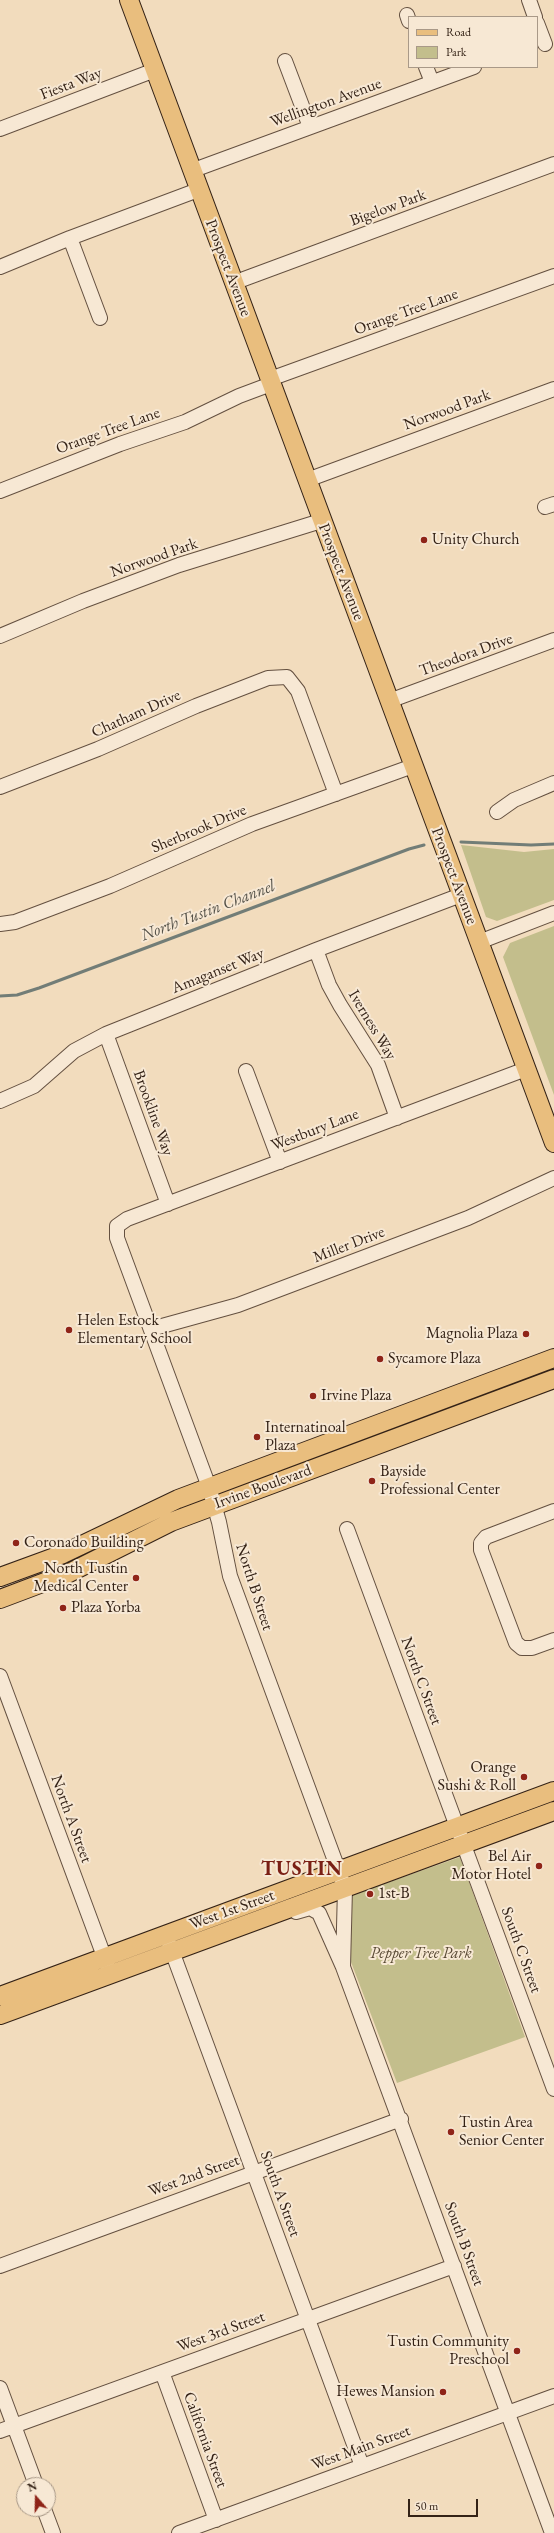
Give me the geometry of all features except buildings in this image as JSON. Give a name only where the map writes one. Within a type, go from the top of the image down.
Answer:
[{"type":"main road","name":"Prospect Avenue","points":[[129,0],[198,190],[554,1144]]},
{"type":"main road","name":"Irvine Boulevard","points":[[0,1577],[63,1554],[156,1508],[209,1487],[554,1358]]},
{"type":"main road","name":"Irvine Boulevard","points":[[0,1599],[69,1573],[149,1532],[215,1505],[554,1379]]},
{"type":"main road","points":[[369,1427],[376,1445]]},
{"type":"main road","name":"West 1st Street","points":[[0,1996],[554,1791]]},
{"type":"main road","name":"West 1st Street","points":[[0,2016],[554,1811]]},
{"type":"street","points":[[529,0],[535,16]]},
{"type":"street","points":[[538,26],[545,44]]},
{"type":"street","points":[[285,61],[310,127]]},
{"type":"street","points":[[426,68],[432,82]]},
{"type":"street","name":"Wellington Avenue","points":[[191,171],[471,68]]},
{"type":"street","name":"Fiesta Way","points":[[0,129],[154,70]]},
{"type":"street","name":"Bigelow Park","points":[[233,283],[554,164]]},
{"type":"street","points":[[0,267],[70,238],[198,190]]},
{"type":"street","points":[[70,238],[100,318]]},
{"type":"street","name":"Orange Tree Lane","points":[[0,491],[106,449],[185,422],[270,382],[554,276]]},
{"type":"street","name":"Norwood Park","points":[[307,480],[554,389]]},
{"type":"street","name":"Norwood Park","points":[[0,636],[83,600],[179,565],[322,521]]},
{"type":"street","name":"Theodora Drive","points":[[389,701],[554,640]]},
{"type":"street","name":"Chatham Drive","points":[[0,786],[98,749],[196,706],[268,678],[287,677],[298,691],[336,794]]},
{"type":"street","name":"Sherbrook Drive","points":[[0,924],[14,922],[110,886],[252,824],[413,766]]},
{"type":"street","points":[[497,812],[514,800],[554,783]]},
{"type":"street","name":"Amaganset Way","points":[[0,1101],[34,1086],[74,1051],[106,1034],[316,950],[461,895]]},
{"type":"street","points":[[479,942],[554,914]]},
{"type":"street","name":"Iverness Way","points":[[316,950],[329,985],[378,1065],[397,1118]]},
{"type":"street","name":"Brookline Way","points":[[106,1034],[168,1204]]},
{"type":"street","name":"Westbury Lane","points":[[117,1226],[127,1219],[526,1069]]},
{"type":"street","points":[[246,1071],[280,1162]]},
{"type":"street","name":"Miller Drive","points":[[151,1329],[238,1305],[468,1218],[554,1178]]},
{"type":"street","name":"North B Street","points":[[117,1226],[117,1238],[215,1505],[230,1576],[345,1888]]},
{"type":"street","points":[[554,1511],[486,1537],[481,1543],[498,1596],[516,1643],[522,1648],[532,1648],[554,1640]]},
{"type":"street","name":"North C Street","points":[[347,1529],[464,1844]]},
{"type":"street","name":"North A Street","points":[[0,1676],[111,1975]]},
{"type":"street","name":"South C Street","points":[[464,1844],[549,2062],[554,2090]]},
{"type":"street","name":"South B Street","points":[[343,1967],[345,1888]]},
{"type":"street","name":"South B Street","points":[[262,1919],[273,1920],[310,1908],[319,1913],[343,1967],[401,2119],[552,2533]]},
{"type":"street","name":"South A Street","points":[[166,1935],[362,2466]]},
{"type":"street","name":"West 2nd Street","points":[[0,2266],[401,2119]]},
{"type":"street","name":"West 3rd Street","points":[[0,2431],[454,2266]]},
{"type":"street","name":"California Street","points":[[162,2372],[216,2520]]},
{"type":"street","points":[[0,2388],[33,2477]]},
{"type":"street","name":"West Main Street","points":[[179,2533],[554,2396]]},
{"type":"street","points":[[47,2517],[53,2533]]},
{"type":"green space","points":[[461,845],[524,852],[554,849],[554,900],[497,921],[486,917]]},
{"type":"green space","points":[[554,926],[554,1095],[503,957],[510,943]]},
{"type":"green space","name":"Pepper Tree Park","points":[[460,1857],[525,2037],[397,2083],[351,1962],[350,1896]]},
{"type":"waterway","name":"North Tustin Channel","points":[[461,842],[531,845],[554,844]]},
{"type":"waterway","name":"North Tustin Channel","points":[[0,996],[17,995],[39,988],[409,849],[424,845]]},
{"type":"place","name":"Unity Church","points":[[424,540]]},
{"type":"place","name":"Helen Estock Elementary School","points":[[69,1330]]},
{"type":"place","name":"Magnolia Plaza","points":[[526,1334]]},
{"type":"place","name":"Sycamore Plaza","points":[[380,1359]]},
{"type":"place","name":"Irvine Plaza","points":[[313,1396]]},
{"type":"place","name":"Internatinoal Plaza","points":[[257,1437]]},
{"type":"place","name":"Bayside Professional Center","points":[[372,1481]]},
{"type":"place","name":"Coronado Building","points":[[16,1543]]},
{"type":"place","name":"North Tustin Medical Center","points":[[136,1578]]},
{"type":"place","name":"Plaza Yorba","points":[[63,1608]]},
{"type":"place","name":"Orange Sushi & Roll","points":[[524,1777]]},
{"type":"place","name":"Bel Air Motor Hotel","points":[[539,1866]]},
{"type":"place","name":"1st-B","points":[[370,1894]]},
{"type":"place","name":"Tustin Area Senior Center","points":[[451,2132]]},
{"type":"place","name":"Tustin Community Preschool","points":[[517,2351]]},
{"type":"place","name":"Hewes Mansion","points":[[443,2392]]},
{"type":"district","name":"TUSTIN","points":[[302,1870]]}]
